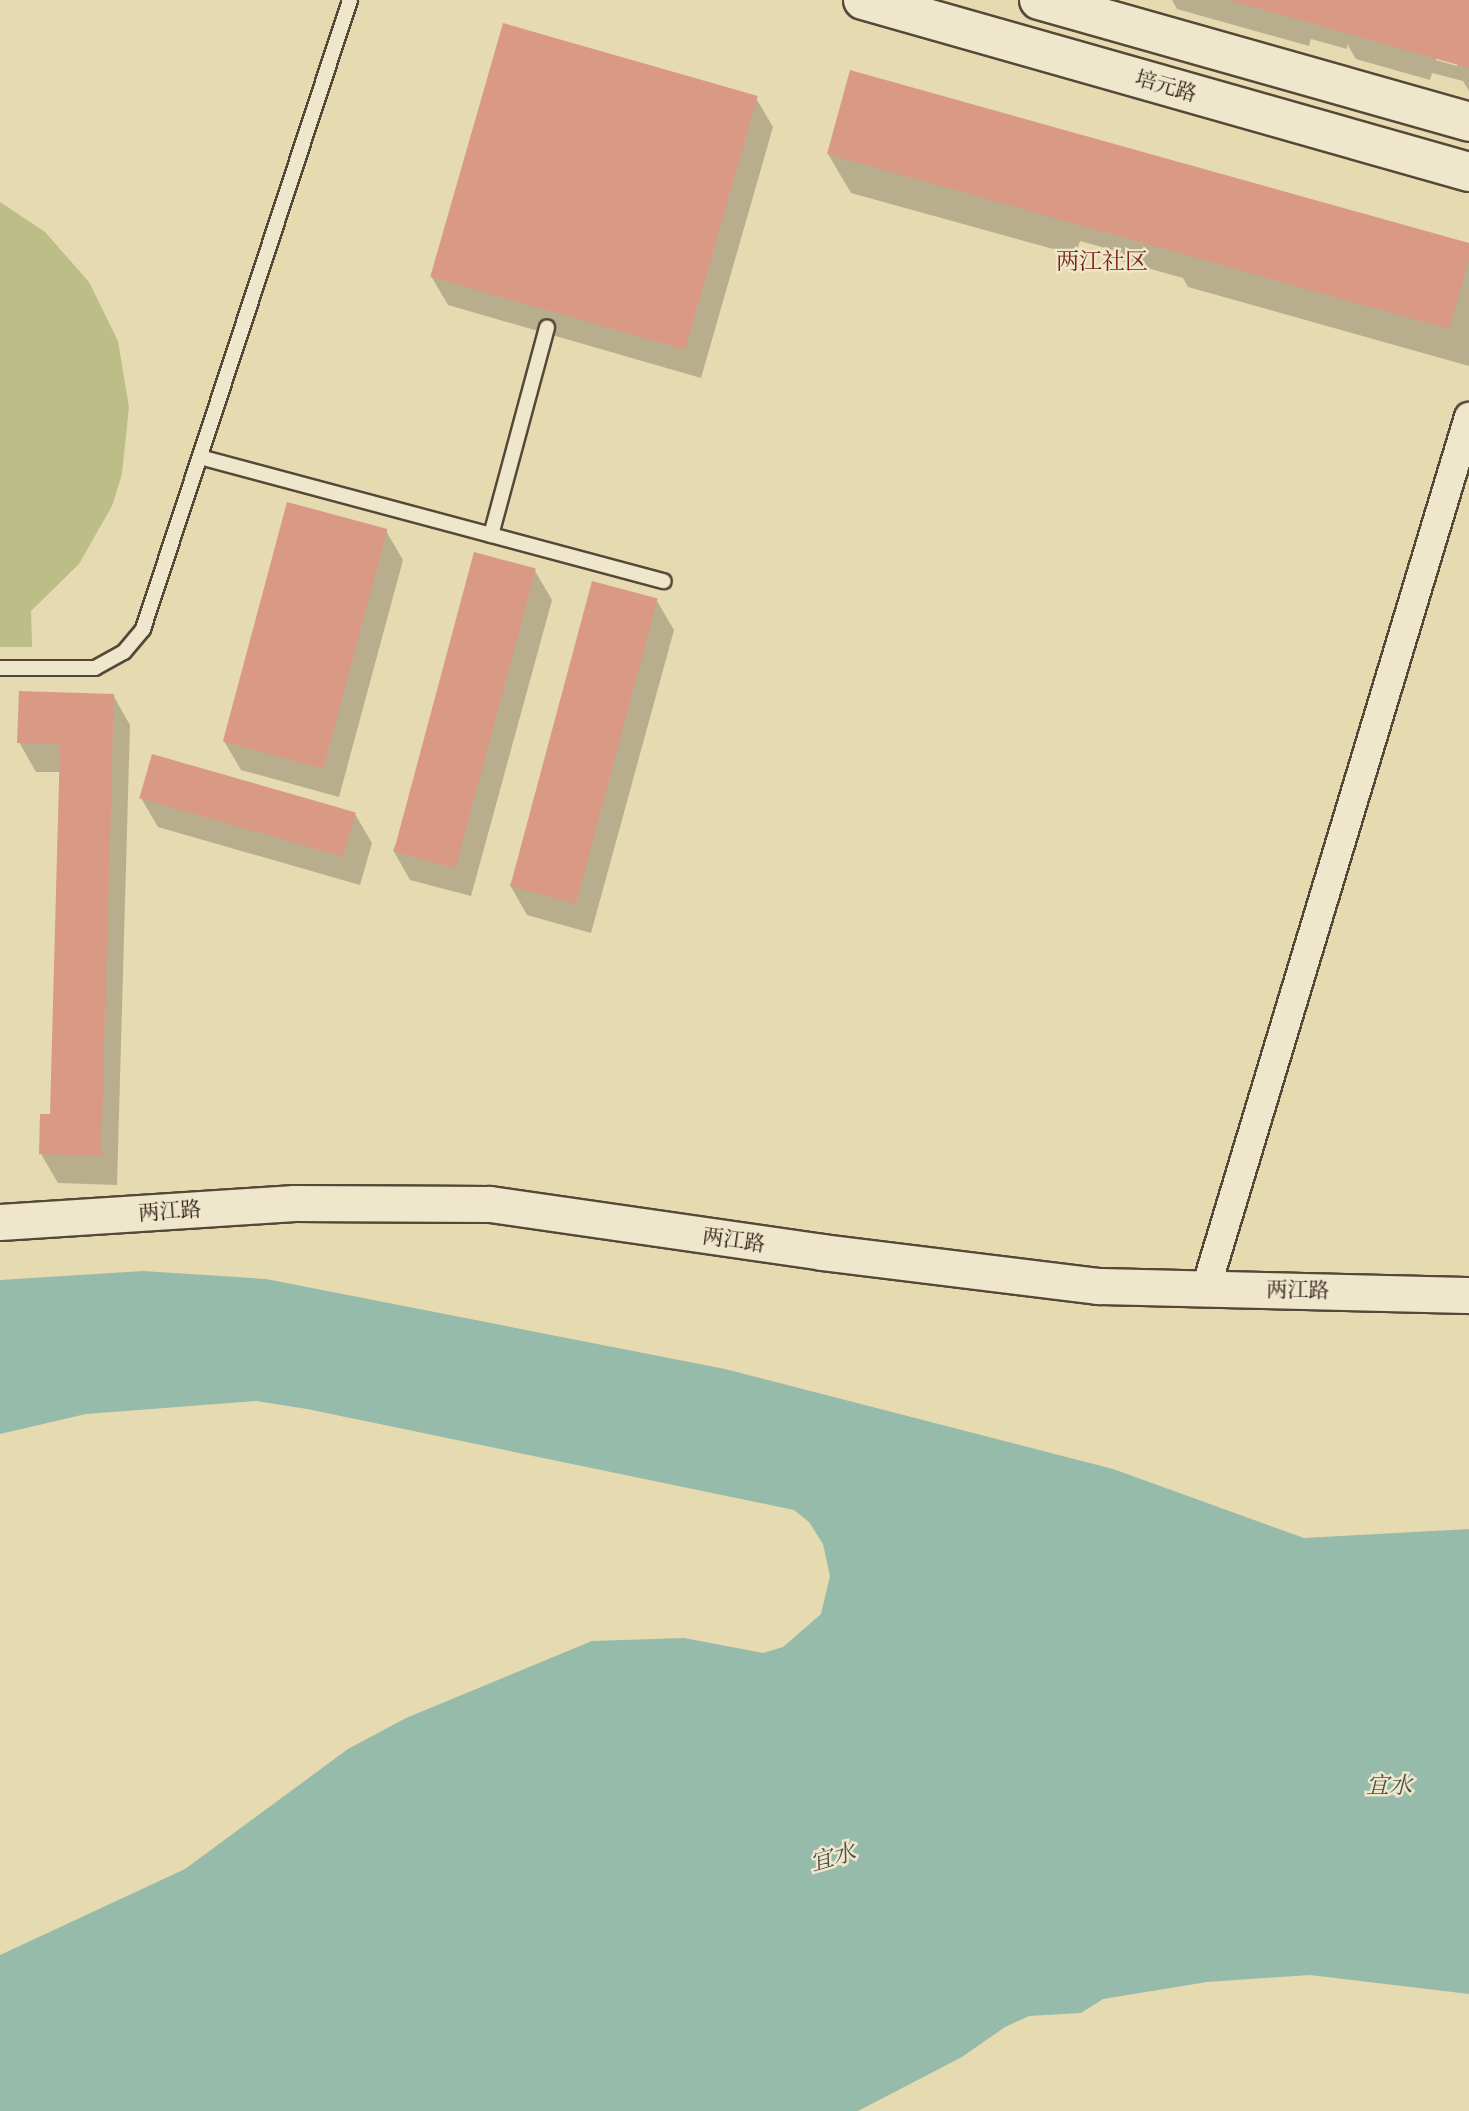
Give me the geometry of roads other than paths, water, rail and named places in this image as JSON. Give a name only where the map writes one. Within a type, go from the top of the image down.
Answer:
[{"type":"main road","name":"培元路","points":[[863,0],[1469,172]]},
{"type":"main road","points":[[1040,0],[1469,122]]},
{"type":"street","points":[[1206,1288],[1469,417]]},
{"type":"street","name":"两江路","points":[[0,1222],[294,1203],[490,1204],[1085,1284],[1469,1295]]},
{"type":"lane","points":[[0,668],[95,668],[124,652],[144,629],[350,0]]},
{"type":"lane","points":[[491,535],[547,327]]},
{"type":"lane","points":[[200,457],[664,581]]},
{"type":"water","name":"宜水","points":[[143,1271],[266,1279],[725,1369],[1113,1469],[1304,1538],[1469,1529],[1469,1994],[1310,1975],[1207,1982],[1103,1999],[1081,2013],[1029,2016],[1005,2027],[962,2057],[858,2111],[0,2111],[0,1955],[185,1869],[348,1749],[406,1718],[592,1641],[684,1638],[763,1653],[783,1647],[821,1614],[830,1576],[823,1544],[809,1522],[794,1510],[307,1409],[256,1401],[86,1414],[0,1434],[0,1280]]},
{"type":"district","name":"两江社区","points":[[1102,262]]}]
